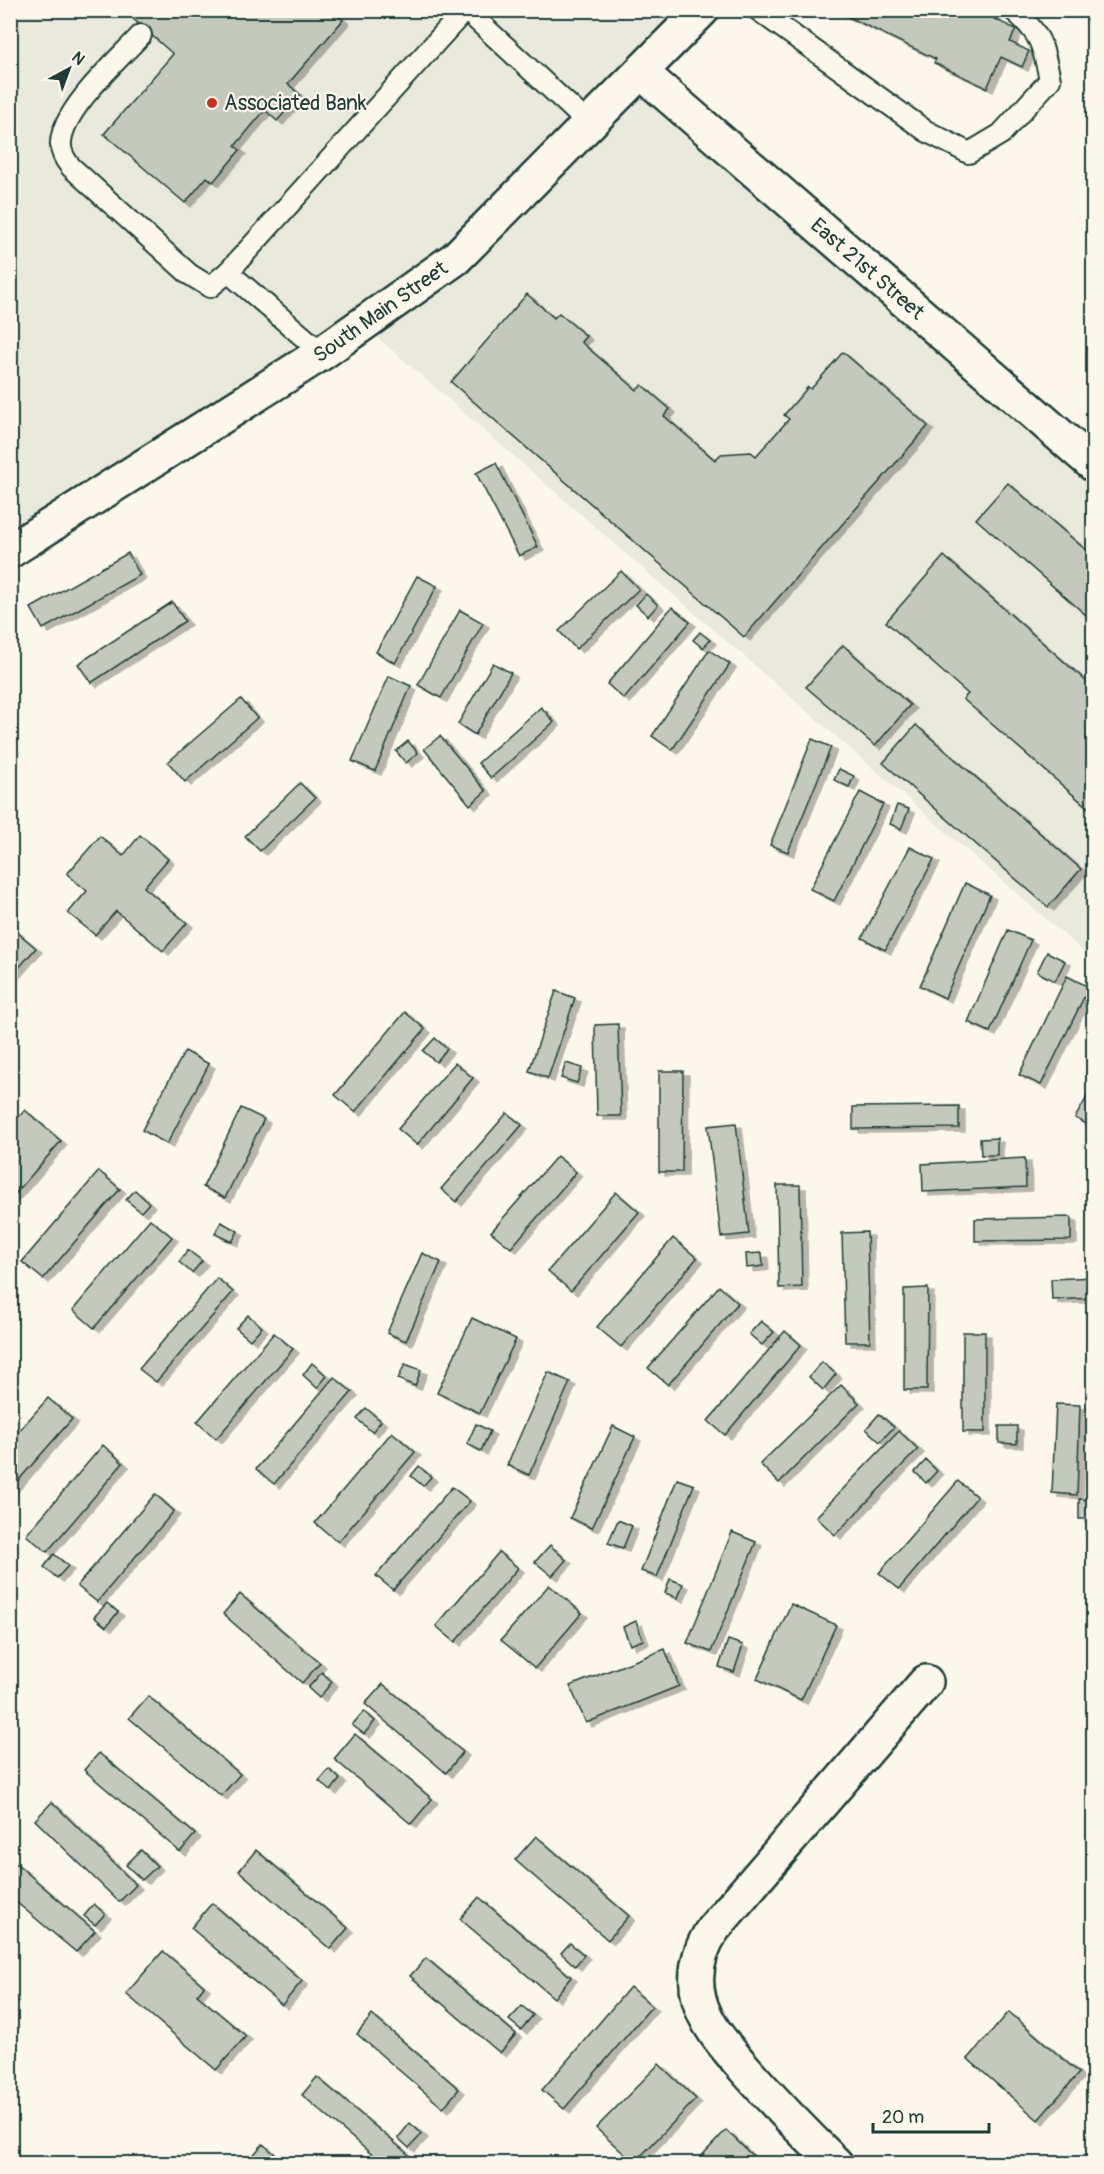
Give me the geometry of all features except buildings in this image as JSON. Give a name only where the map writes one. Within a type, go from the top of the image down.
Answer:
[{"type":"street","name":"South Main Street","points":[[10,551],[322,353],[456,258],[702,10]]},
{"type":"street","name":"East 21st Street","points":[[641,72],[1094,465]]},
{"type":"street","points":[[836,2163],[759,2086],[713,2030],[699,1998],[696,1974],[698,1962],[712,1929],[926,1682]]},
{"type":"lane","points":[[141,35],[68,119],[60,145],[70,167],[189,274],[210,287],[228,272],[465,10],[589,124]]},
{"type":"lane","points":[[758,10],[926,131],[969,153],[1001,134],[1050,80],[1043,46],[1029,23],[1013,10]]},
{"type":"lane","points":[[228,272],[322,353]]},
{"type":"shaded area","points":[[11,11],[702,11],[641,71],[1093,465],[1093,960],[362,324],[11,551]]},
{"type":"place","name":"Associated Bank","points":[[212,103]]}]
